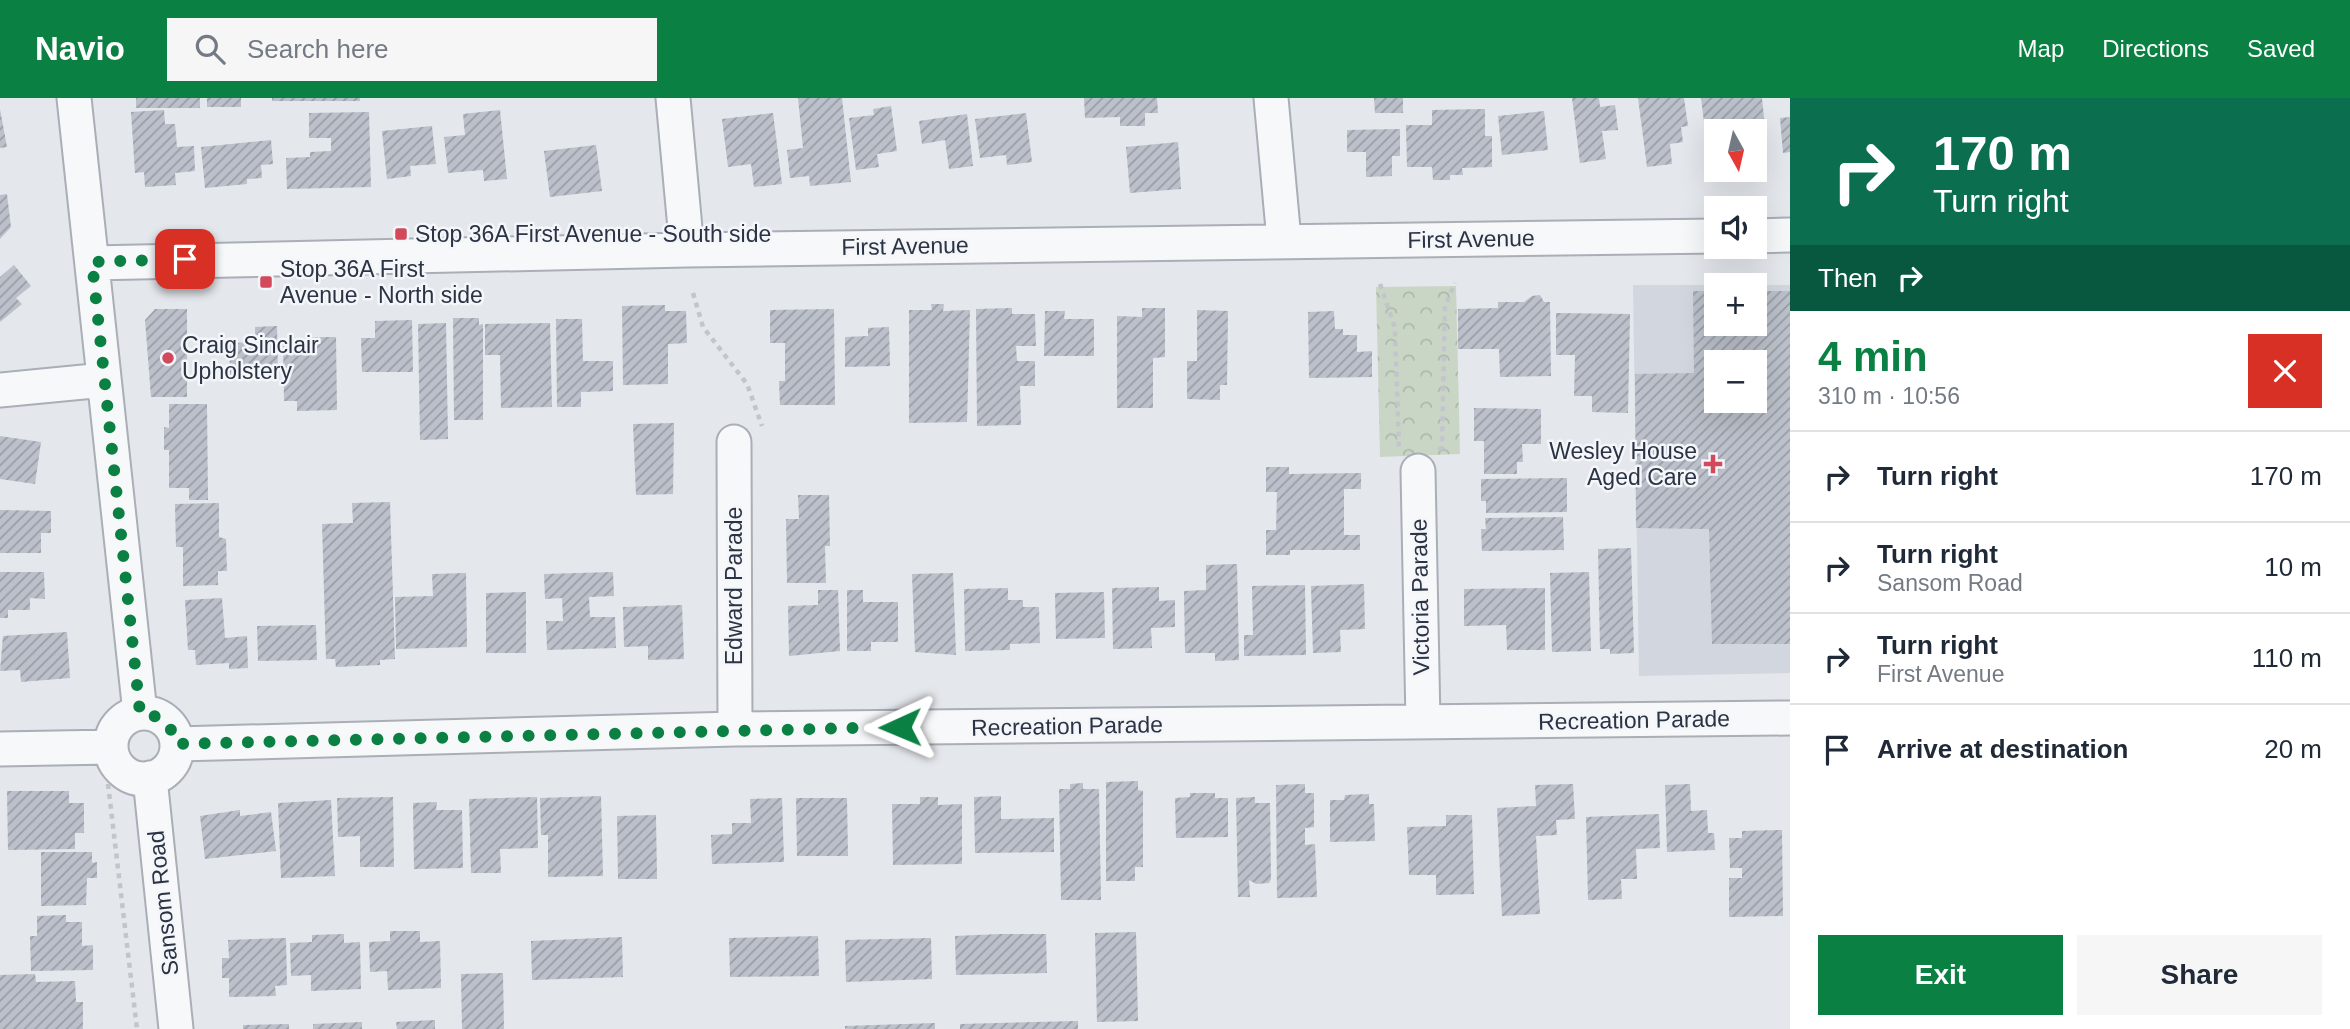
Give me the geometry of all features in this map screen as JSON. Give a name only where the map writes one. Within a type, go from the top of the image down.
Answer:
[{"type":"street","points":[[74,98],[140,713]]},
{"type":"street","points":[[673,98],[687,250]]},
{"type":"street","points":[[1271,98],[1284,240]]},
{"type":"street","name":"First Avenue","points":[[92,262],[1284,240],[1704,236]]},
{"type":"street","points":[[1767,236],[1790,236]]},
{"type":"street","points":[[0,390],[104,380]]},
{"type":"street","name":"Edward Parade","points":[[734,442],[735,729]]},
{"type":"street","name":"Victoria Parade","points":[[1418,471],[1423,722]]},
{"type":"street","points":[[140,713],[153,714],[165,721],[173,731],[177,744],[170,766],[150,778],[128,775],[113,758],[111,747],[112,737],[122,721],[140,713]]},
{"type":"street","name":"Recreation Parade","points":[[177,744],[735,729],[1790,718]]},
{"type":"street","points":[[0,749],[111,747]]},
{"type":"street","name":"Sansom Road","points":[[150,778],[176,1029]]},
{"type":"path","points":[[1380,284],[1395,328],[1398,448],[1418,471],[1442,447],[1445,306],[1455,283]]},
{"type":"path","points":[[693,293],[703,327],[747,384],[762,427],[734,442]]},
{"type":"path","points":[[108,784],[137,1029]]},
{"type":"shaded area","name":"Wesley House Aged Care","points":[[1633,285],[1704,285],[1704,336],[1767,336],[1767,285],[1790,285],[1790,673],[1639,676]]},
{"type":"green space","points":[[1456,286],[1460,454],[1380,457],[1376,287]]},
{"type":"building","points":[[136,98],[200,98],[200,108],[136,108]]},
{"type":"building","points":[[207,98],[241,98],[241,107],[207,107]]},
{"type":"building","points":[[272,98],[360,98],[360,101],[272,101]]},
{"type":"building","points":[[798,98],[842,98],[851,182],[810,186],[809,176],[790,178],[787,150],[803,148]]},
{"type":"building","points":[[1084,98],[1157,98],[1158,113],[1145,113],[1145,126],[1120,126],[1120,117],[1085,118]]},
{"type":"building","points":[[1374,98],[1403,98],[1403,113],[1375,113]]},
{"type":"building","points":[[1572,98],[1599,98],[1600,107],[1615,105],[1618,130],[1602,131],[1606,159],[1580,163]]},
{"type":"building","points":[[1638,98],[1684,98],[1688,126],[1681,127],[1683,142],[1670,144],[1672,164],[1647,167]]},
{"type":"building","points":[[1701,98],[1762,98],[1764,119],[1704,119],[1704,122]]},
{"type":"building","points":[[891,106],[897,151],[877,154],[879,167],[856,170],[849,118],[874,115],[873,109]]},
{"type":"building","points":[[0,109],[7,147],[0,148]]},
{"type":"building","points":[[1485,109],[1485,136],[1492,136],[1492,167],[1462,168],[1463,175],[1450,175],[1450,180],[1433,180],[1432,167],[1407,167],[1406,125],[1432,125],[1432,110]]},
{"type":"building","points":[[164,110],[165,124],[175,124],[177,147],[194,146],[195,171],[175,173],[176,185],[145,187],[144,172],[135,173],[131,112]]},
{"type":"building","points":[[500,110],[507,179],[484,181],[483,170],[448,173],[444,137],[465,135],[463,114]]},
{"type":"building","points":[[1544,111],[1548,150],[1502,155],[1498,116]]},
{"type":"building","points":[[369,112],[371,187],[287,189],[286,158],[310,157],[310,152],[331,151],[331,138],[309,138],[309,113]]},
{"type":"building","points":[[773,113],[782,184],[754,187],[751,164],[728,167],[722,119]]},
{"type":"building","points":[[1026,113],[1032,162],[1007,165],[1006,155],[980,158],[975,119]]},
{"type":"building","points":[[967,114],[973,166],[949,169],[945,140],[922,144],[919,121]]},
{"type":"building","points":[[1790,117],[1790,152],[1783,153],[1780,118]]},
{"type":"building","points":[[432,126],[436,164],[410,166],[411,176],[387,179],[382,131]]},
{"type":"building","points":[[1400,129],[1400,156],[1392,156],[1392,176],[1366,177],[1366,152],[1347,152],[1347,130]]},
{"type":"building","points":[[271,140],[273,164],[261,165],[262,178],[247,179],[247,184],[205,188],[201,147]]},
{"type":"building","points":[[1178,142],[1181,189],[1130,193],[1126,147]]},
{"type":"building","points":[[596,145],[602,191],[550,197],[544,151]]},
{"type":"building","points":[[7,194],[11,227],[0,239],[0,195]]},
{"type":"building","points":[[14,265],[31,286],[16,298],[22,304],[0,322],[0,277]]},
{"type":"building","points":[[1693,291],[1704,291],[1704,336],[1767,336],[1767,291],[1790,291],[1790,644],[1712,644],[1709,529],[1636,528],[1635,374],[1694,373]]},
{"type":"building","points":[[1540,295],[1544,302],[1550,302],[1551,376],[1500,377],[1499,349],[1458,349],[1458,309],[1498,308],[1498,302],[1524,302],[1532,296]]},
{"type":"building","points":[[931,304],[944,304],[943,311],[970,310],[967,422],[909,423],[909,310],[932,310]]},
{"type":"building","points":[[665,305],[665,311],[686,311],[687,343],[668,344],[668,384],[623,385],[622,306]]},
{"type":"building","points":[[1012,308],[1012,314],[1035,314],[1036,346],[1016,346],[1017,361],[1035,361],[1035,386],[1020,386],[1021,425],[977,426],[976,309]]},
{"type":"building","points":[[1142,308],[1165,308],[1165,357],[1153,358],[1153,408],[1117,408],[1117,316],[1142,317]]},
{"type":"building","name":"Craig Sinclair Upholstery","points":[[155,309],[187,309],[187,397],[151,397],[145,320]]},
{"type":"building","points":[[834,309],[835,405],[780,405],[779,381],[785,381],[785,343],[770,343],[770,310]]},
{"type":"building","points":[[1197,310],[1228,311],[1227,385],[1220,385],[1220,400],[1187,399],[1187,361],[1197,361]]},
{"type":"building","points":[[1045,311],[1065,311],[1064,319],[1094,319],[1094,356],[1044,356]]},
{"type":"building","points":[[1334,311],[1335,329],[1343,329],[1343,335],[1357,335],[1357,352],[1372,351],[1372,377],[1309,378],[1308,312]]},
{"type":"building","points":[[1556,313],[1630,314],[1628,413],[1592,412],[1592,396],[1574,396],[1575,355],[1556,355]]},
{"type":"building","points":[[453,318],[479,318],[479,325],[483,324],[483,420],[454,420]]},
{"type":"building","points":[[556,319],[582,319],[583,361],[613,361],[613,391],[581,392],[581,407],[557,407]]},
{"type":"building","points":[[412,320],[413,372],[362,372],[361,338],[375,338],[375,321]]},
{"type":"building","points":[[446,323],[448,439],[420,440],[418,324]]},
{"type":"building","points":[[550,323],[552,407],[501,408],[500,355],[485,355],[485,324]]},
{"type":"building","points":[[277,326],[278,375],[230,376],[229,343],[255,342],[255,327]]},
{"type":"building","points":[[889,327],[890,366],[845,367],[845,337],[868,336],[868,328]]},
{"type":"building","points":[[307,337],[336,337],[337,410],[297,411],[297,401],[284,401],[283,343],[307,343]]},
{"type":"building","points":[[169,404],[207,404],[208,500],[189,500],[189,488],[169,488],[169,450],[164,450],[164,427],[169,428]]},
{"type":"building","points":[[1474,408],[1541,409],[1541,444],[1522,444],[1523,462],[1517,462],[1517,474],[1484,474],[1484,441],[1474,441]]},
{"type":"building","points":[[674,423],[673,494],[636,495],[633,424]]},
{"type":"building","points":[[0,436],[41,442],[35,484],[0,479]]},
{"type":"building","points":[[1266,467],[1289,467],[1289,474],[1361,473],[1361,489],[1344,489],[1344,535],[1360,535],[1360,550],[1290,550],[1290,555],[1266,555],[1266,530],[1276,530],[1277,492],[1266,492]]},
{"type":"building","points":[[1567,478],[1567,512],[1486,513],[1486,501],[1481,501],[1481,479]]},
{"type":"building","points":[[798,495],[829,495],[830,546],[825,546],[826,583],[787,583],[786,519],[799,519]]},
{"type":"building","points":[[390,502],[395,659],[380,660],[380,665],[336,667],[335,659],[326,659],[322,524],[353,523],[352,503]]},
{"type":"building","points":[[219,503],[219,537],[226,539],[227,571],[218,571],[218,585],[183,586],[183,547],[176,547],[175,504]]},
{"type":"building","points":[[0,510],[51,511],[51,533],[41,533],[41,553],[0,553]]},
{"type":"building","points":[[1563,517],[1564,550],[1482,551],[1481,529],[1486,529],[1485,518]]},
{"type":"building","points":[[1631,548],[1634,653],[1610,654],[1610,649],[1600,649],[1598,549]]},
{"type":"building","points":[[1237,564],[1239,660],[1215,661],[1215,653],[1185,653],[1184,591],[1206,590],[1206,565]]},
{"type":"building","points":[[0,572],[44,572],[45,599],[30,598],[30,610],[8,610],[8,618],[0,618]]},
{"type":"building","points":[[613,572],[614,596],[589,597],[590,617],[615,617],[616,648],[547,650],[546,621],[563,621],[562,598],[545,599],[544,574]]},
{"type":"building","points":[[1589,572],[1591,651],[1552,652],[1550,573]]},
{"type":"building","points":[[466,573],[467,647],[396,649],[395,597],[433,596],[432,574]]},
{"type":"building","points":[[953,573],[956,655],[915,652],[912,574]]},
{"type":"building","points":[[1364,584],[1365,629],[1340,630],[1341,652],[1313,653],[1311,586]]},
{"type":"building","points":[[1305,585],[1306,655],[1244,656],[1244,635],[1253,635],[1252,586]]},
{"type":"building","points":[[1159,587],[1159,601],[1175,600],[1175,627],[1151,628],[1152,648],[1113,649],[1112,588]]},
{"type":"building","points":[[1008,588],[1008,600],[1023,600],[1023,607],[1039,607],[1040,643],[1010,644],[1010,650],[965,651],[964,589]]},
{"type":"building","points":[[1545,588],[1545,650],[1507,650],[1506,625],[1464,626],[1464,589]]},
{"type":"building","points":[[818,590],[838,590],[840,651],[789,656],[788,606],[818,605]]},
{"type":"building","points":[[847,590],[863,590],[863,602],[898,602],[898,642],[871,642],[871,651],[847,651]]},
{"type":"building","points":[[526,592],[526,653],[486,653],[486,593]]},
{"type":"building","points":[[1104,592],[1105,638],[1056,639],[1055,593]]},
{"type":"building","points":[[222,598],[225,638],[247,636],[248,668],[229,669],[229,663],[196,665],[195,650],[188,650],[185,600]]},
{"type":"building","points":[[682,605],[684,659],[648,660],[648,646],[624,647],[623,607]]},
{"type":"building","points":[[316,625],[317,660],[258,661],[257,626]]},
{"type":"building","points":[[67,632],[70,678],[21,682],[20,670],[0,671],[3,636]]},
{"type":"building","points":[[1138,781],[1138,790],[1143,791],[1143,867],[1135,867],[1135,881],[1106,881],[1106,782]]},
{"type":"building","points":[[1083,783],[1083,789],[1099,789],[1101,900],[1061,900],[1059,789],[1070,789],[1070,784]]},
{"type":"building","points":[[1305,784],[1305,793],[1314,793],[1314,827],[1305,828],[1305,845],[1315,844],[1317,897],[1277,898],[1276,785]]},
{"type":"building","points":[[1573,784],[1575,819],[1556,820],[1557,835],[1536,836],[1540,914],[1502,916],[1497,808],[1536,806],[1535,785]]},
{"type":"building","points":[[1690,784],[1691,811],[1707,810],[1708,833],[1714,833],[1715,850],[1667,852],[1665,785]]},
{"type":"building","points":[[7,791],[69,791],[69,803],[84,803],[84,833],[75,833],[75,849],[8,850]]},
{"type":"building","points":[[1190,793],[1215,793],[1215,798],[1228,798],[1228,837],[1176,838],[1175,798],[1190,797]]},
{"type":"building","points":[[1369,794],[1369,804],[1374,804],[1375,841],[1330,842],[1330,800],[1344,800],[1345,795]]},
{"type":"building","points":[[601,796],[603,876],[548,877],[548,835],[541,835],[540,798]]},
{"type":"building","points":[[1001,796],[1001,819],[1054,818],[1054,852],[975,853],[974,797]]},
{"type":"building","points":[[393,797],[394,867],[360,867],[360,836],[338,837],[337,798]]},
{"type":"building","points":[[537,797],[538,848],[500,849],[501,873],[471,873],[469,799]]},
{"type":"building","points":[[920,797],[938,797],[938,805],[962,804],[962,864],[893,865],[892,804],[920,804]]},
{"type":"building","points":[[1255,797],[1255,803],[1270,803],[1271,879],[1269,883],[1256,884],[1249,880],[1250,897],[1238,897],[1236,798]]},
{"type":"building","points":[[782,798],[784,862],[712,864],[711,835],[732,834],[732,823],[751,823],[750,799]]},
{"type":"building","points":[[796,798],[847,798],[848,856],[797,856]]},
{"type":"building","points":[[331,800],[335,876],[281,878],[278,803]]},
{"type":"building","points":[[437,802],[436,810],[462,810],[463,868],[414,869],[413,803]]},
{"type":"building","points":[[240,810],[240,816],[271,812],[276,851],[205,859],[200,816]]},
{"type":"building","points":[[1659,814],[1660,848],[1636,849],[1637,879],[1621,879],[1622,899],[1588,900],[1586,817]]},
{"type":"building","points":[[656,815],[657,879],[618,879],[617,816]]},
{"type":"building","points":[[1446,815],[1472,815],[1474,894],[1436,895],[1436,875],[1409,875],[1407,827],[1446,826]]},
{"type":"building","points":[[1782,830],[1783,916],[1729,917],[1729,878],[1742,878],[1742,868],[1730,868],[1729,838],[1742,838],[1742,831]]},
{"type":"building","points":[[41,852],[92,852],[92,863],[97,862],[97,878],[87,878],[86,905],[41,906]]},
{"type":"building","points":[[66,915],[66,922],[82,922],[82,946],[93,945],[93,970],[31,971],[30,936],[37,936],[37,916]]},
{"type":"building","points":[[390,931],[420,931],[420,942],[440,941],[441,988],[388,990],[387,971],[370,972],[369,942],[390,941]]},
{"type":"building","points":[[1136,932],[1138,1021],[1097,1022],[1095,933]]},
{"type":"building","points":[[344,934],[344,943],[360,942],[361,989],[311,991],[311,975],[291,976],[290,943],[312,942],[312,935]]},
{"type":"building","points":[[1046,934],[1047,973],[956,975],[955,936]]},
{"type":"building","points":[[818,936],[819,976],[730,977],[729,938]]},
{"type":"building","points":[[622,937],[623,977],[532,980],[531,941]]},
{"type":"building","points":[[286,938],[287,985],[275,986],[276,996],[229,997],[229,978],[222,978],[222,958],[229,958],[228,940]]},
{"type":"building","points":[[931,938],[932,979],[846,982],[845,940]]},
{"type":"building","points":[[503,973],[504,1029],[462,1029],[461,974]]},
{"type":"building","points":[[35,974],[36,982],[75,981],[76,1002],[83,1002],[83,1029],[0,1029],[0,975]]},
{"type":"building","points":[[435,1020],[435,1029],[397,1029],[396,1022]]},
{"type":"building","points":[[1078,1021],[1078,1029],[960,1029],[960,1024]]},
{"type":"building","points":[[362,1022],[362,1029],[313,1029],[313,1024]]},
{"type":"building","points":[[935,1023],[935,1029],[845,1029],[845,1026]]},
{"type":"building","points":[[289,1024],[289,1029],[243,1029],[243,1025]]},
{"type":"place","name":"Stop 36A First Avenue - South side","points":[[401,234]]},
{"type":"place","name":"Stop 36A First Avenue - North side","points":[[266,282]]},
{"type":"place","name":"Craig Sinclair Upholstery","points":[[168,358]]},
{"type":"place","name":"Wesley House Aged Care","points":[[1713,464]]},
{"type":"route","points":[[185,259],[92,262],[140,713],[153,714],[165,721],[173,731],[177,744],[900,727]]}]
